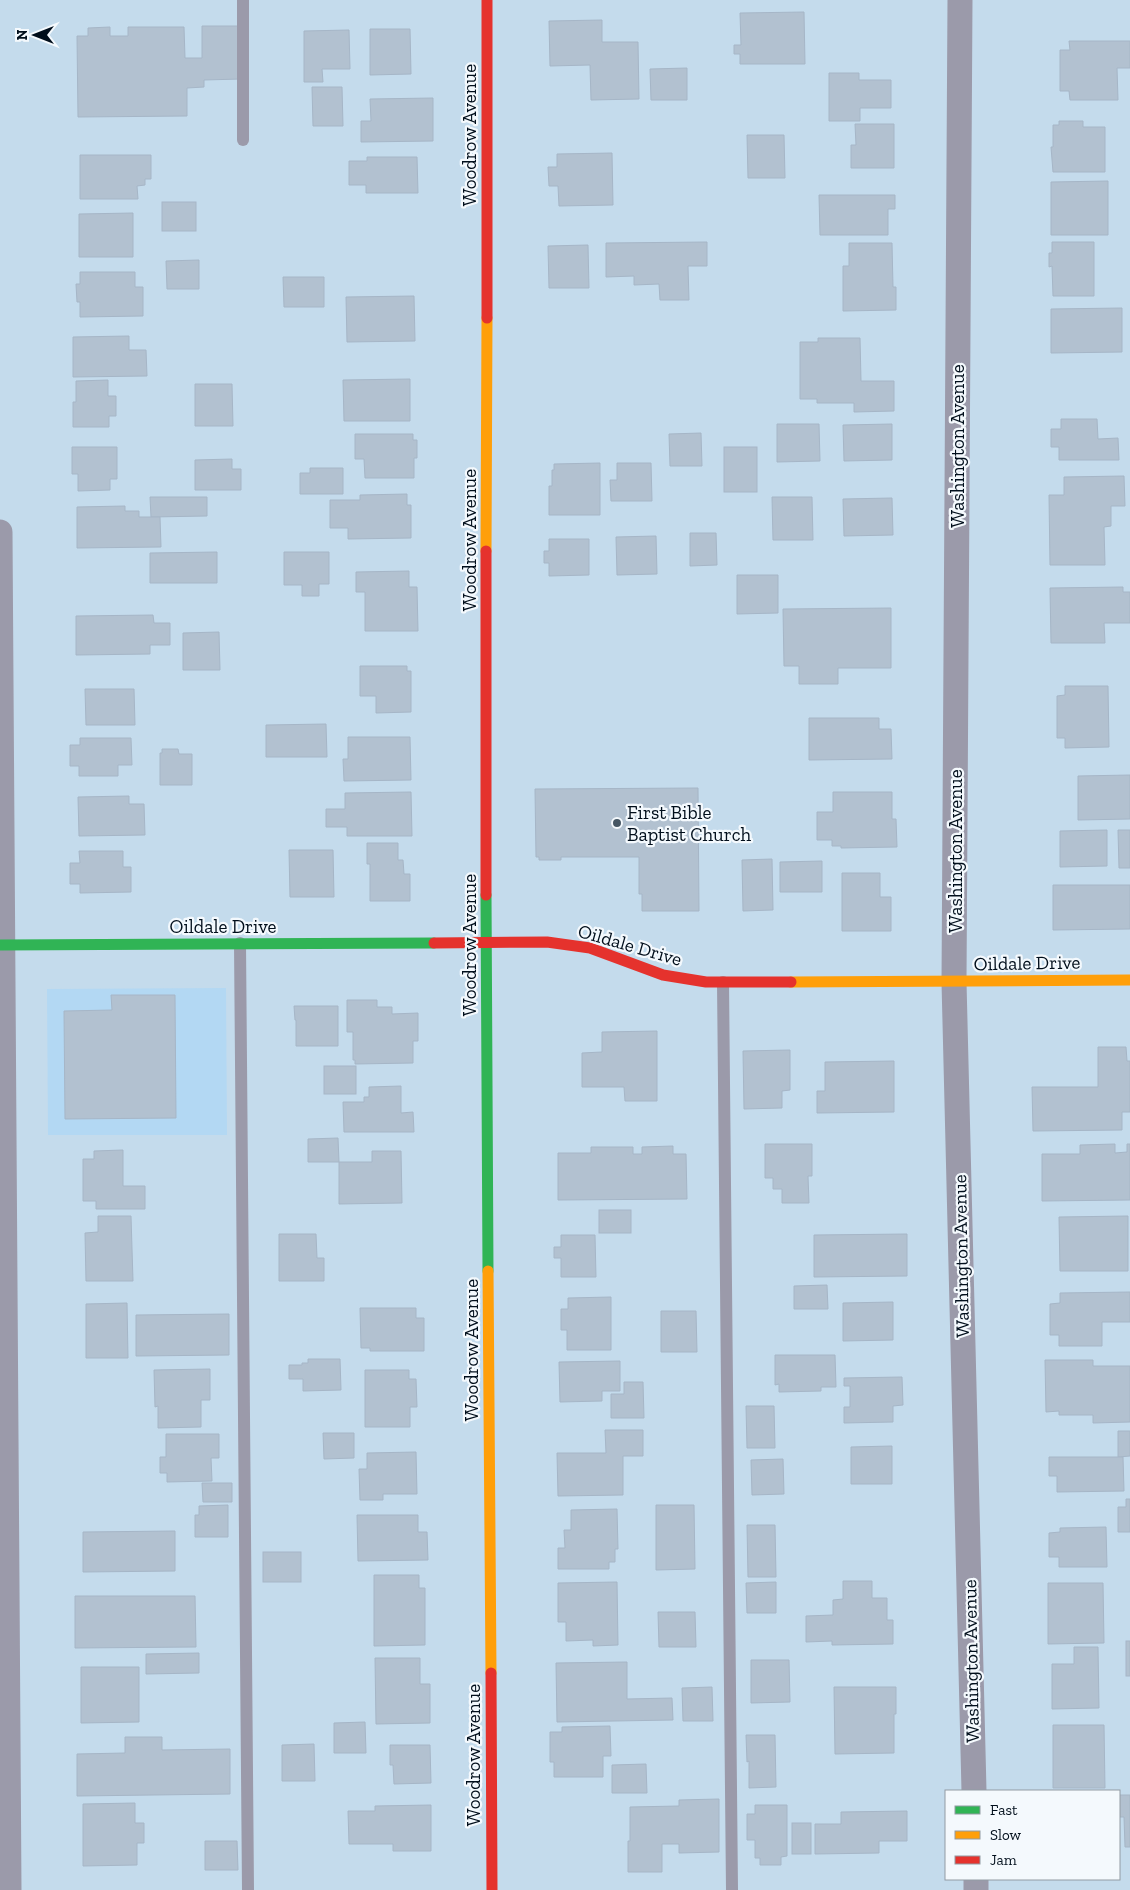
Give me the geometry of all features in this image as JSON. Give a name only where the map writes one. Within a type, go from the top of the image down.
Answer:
[{"type":"street","name":"Woodrow Avenue","points":[[487,0],[486,942],[492,1890]]},
{"type":"street","name":"Washington Avenue","points":[[960,0],[954,982],[974,1790]]},
{"type":"street","points":[[0,532],[9,1890]]},
{"type":"street","name":"Oildale Drive","points":[[2,945],[547,942],[590,948],[663,975],[706,982],[1130,980]]},
{"type":"lane","points":[[243,0],[243,140]]},
{"type":"lane","points":[[240,943],[248,1890]]},
{"type":"lane","points":[[723,982],[732,1890]]},
{"type":"shaded area","points":[[226,988],[227,1135],[48,1135],[47,989]]},
{"type":"building","points":[[804,12],[805,64],[740,64],[740,54],[734,54],[734,45],[741,45],[740,13]]},
{"type":"building","points":[[602,20],[602,42],[638,42],[639,99],[591,100],[590,65],[550,66],[549,21]]},
{"type":"building","points":[[202,26],[241,26],[241,79],[204,80],[204,87],[187,88],[187,116],[78,117],[77,36],[88,36],[88,28],[110,27],[110,36],[128,36],[128,27],[184,27],[185,58],[202,58]]},
{"type":"building","points":[[370,29],[410,29],[411,74],[370,75]]},
{"type":"building","points":[[349,30],[350,69],[322,69],[323,82],[304,82],[304,31]]},
{"type":"building","points":[[1069,41],[1130,41],[1130,68],[1117,68],[1118,100],[1070,100],[1069,91],[1060,91],[1060,50],[1070,50]]},
{"type":"building","points":[[687,68],[687,100],[651,100],[650,69]]},
{"type":"building","points":[[829,73],[859,73],[859,80],[891,80],[891,108],[860,108],[860,121],[829,121]]},
{"type":"building","points":[[312,87],[342,87],[343,126],[313,126]]},
{"type":"building","points":[[433,98],[433,141],[361,142],[361,121],[371,121],[370,99]]},
{"type":"building","points":[[1059,121],[1083,121],[1083,127],[1105,127],[1105,172],[1053,172],[1051,147],[1053,147],[1053,125],[1059,125]]},
{"type":"building","points":[[855,124],[894,124],[894,168],[851,168],[851,145],[856,145]]},
{"type":"building","points":[[747,135],[784,135],[785,178],[748,178]]},
{"type":"building","points":[[612,153],[613,205],[559,206],[558,186],[549,186],[548,167],[557,167],[557,154]]},
{"type":"building","points":[[80,155],[151,155],[151,179],[145,179],[145,185],[137,186],[138,199],[80,199]]},
{"type":"building","points":[[367,157],[417,157],[418,193],[366,193],[366,185],[349,185],[349,161],[367,161]]},
{"type":"building","points":[[1108,181],[1108,235],[1051,235],[1051,182]]},
{"type":"building","points":[[819,195],[895,195],[895,209],[888,209],[888,235],[820,235]]},
{"type":"building","points":[[162,202],[196,202],[196,231],[162,231]]},
{"type":"building","points":[[133,213],[133,257],[79,257],[79,214]]},
{"type":"building","points":[[707,242],[707,266],[688,266],[689,300],[660,300],[659,284],[634,285],[634,276],[606,277],[606,243]]},
{"type":"building","points":[[1052,242],[1094,242],[1094,296],[1053,296],[1052,266],[1049,267],[1049,253],[1052,253]]},
{"type":"building","points":[[849,243],[892,243],[893,287],[896,287],[896,310],[843,311],[843,266],[849,266]]},
{"type":"building","points":[[588,245],[589,288],[549,288],[548,246]]},
{"type":"building","points":[[199,260],[199,289],[167,289],[166,261]]},
{"type":"building","points":[[80,272],[135,272],[135,287],[143,287],[143,316],[80,317],[80,302],[77,302],[76,284],[80,284]]},
{"type":"building","points":[[283,277],[324,277],[324,307],[284,307]]},
{"type":"building","points":[[414,296],[415,341],[347,342],[346,297]]},
{"type":"building","points":[[1122,308],[1122,352],[1051,353],[1051,309]]},
{"type":"building","points":[[129,336],[129,350],[146,350],[147,376],[73,377],[73,337]]},
{"type":"building","points":[[818,338],[860,338],[861,381],[894,381],[894,411],[854,412],[854,403],[817,403],[817,399],[800,399],[800,342],[818,342]]},
{"type":"building","points":[[410,379],[410,421],[344,421],[343,380]]},
{"type":"building","points":[[108,380],[108,396],[116,396],[116,416],[109,416],[109,427],[73,427],[73,402],[76,402],[76,381]]},
{"type":"building","points":[[195,384],[232,384],[233,426],[195,426]]},
{"type":"building","points":[[1061,419],[1097,419],[1098,439],[1118,438],[1119,460],[1059,460],[1059,447],[1051,447],[1051,429],[1061,429]]},
{"type":"building","points":[[777,424],[819,424],[820,461],[777,462]]},
{"type":"building","points":[[892,424],[892,460],[844,461],[843,425]]},
{"type":"building","points":[[701,433],[702,466],[670,466],[669,434]]},
{"type":"building","points":[[355,434],[413,434],[413,440],[417,440],[417,458],[414,458],[414,478],[365,478],[364,459],[355,459]]},
{"type":"building","points":[[72,447],[117,447],[117,479],[110,479],[110,490],[78,491],[78,474],[72,474]]},
{"type":"building","points":[[724,447],[757,447],[757,492],[724,492]]},
{"type":"building","points":[[232,459],[232,469],[241,469],[241,490],[195,490],[195,460]]},
{"type":"building","points":[[600,463],[600,515],[549,515],[549,486],[552,486],[554,464]]},
{"type":"building","points":[[617,463],[651,463],[652,501],[611,501],[610,480],[617,480]]},
{"type":"building","points":[[310,468],[343,468],[343,494],[300,494],[300,473],[310,473]]},
{"type":"building","points":[[1124,476],[1125,506],[1111,506],[1111,526],[1104,527],[1105,565],[1050,565],[1049,495],[1064,495],[1064,477]]},
{"type":"building","points":[[407,494],[407,505],[411,505],[411,538],[348,539],[348,528],[330,528],[330,500],[360,500],[360,495]]},
{"type":"building","points":[[150,497],[207,497],[207,516],[151,517]]},
{"type":"building","points":[[772,497],[812,497],[813,540],[773,540]]},
{"type":"building","points":[[892,498],[893,535],[844,536],[843,499]]},
{"type":"building","points":[[125,506],[125,511],[139,511],[139,517],[160,517],[161,547],[77,548],[77,507]]},
{"type":"building","points":[[690,533],[716,533],[717,565],[690,566]]},
{"type":"building","points":[[656,536],[657,574],[617,575],[616,537]]},
{"type":"building","points":[[549,539],[589,539],[589,575],[549,576],[549,563],[544,563],[544,551],[549,551]]},
{"type":"building","points":[[217,552],[217,583],[150,583],[150,553]]},
{"type":"building","points":[[284,552],[329,552],[329,584],[319,584],[319,596],[302,596],[302,585],[284,585]]},
{"type":"building","points":[[409,571],[409,587],[417,587],[418,631],[365,631],[365,592],[356,592],[356,572]]},
{"type":"building","points":[[737,575],[778,575],[778,613],[737,614]]},
{"type":"building","points":[[1123,587],[1123,592],[1130,592],[1130,623],[1104,623],[1105,643],[1051,643],[1050,588]]},
{"type":"building","points":[[891,608],[891,668],[838,668],[838,684],[799,684],[799,666],[784,666],[783,609]]},
{"type":"building","points":[[153,615],[154,623],[170,623],[170,645],[150,645],[150,654],[76,655],[76,616]]},
{"type":"building","points":[[219,632],[220,670],[183,670],[183,633]]},
{"type":"building","points":[[360,666],[407,666],[407,671],[411,671],[411,712],[376,713],[376,696],[360,696]]},
{"type":"building","points":[[1065,686],[1108,686],[1109,747],[1065,748],[1065,738],[1057,738],[1057,696],[1065,695]]},
{"type":"building","points":[[85,689],[134,689],[135,725],[86,725]]},
{"type":"building","points":[[809,718],[879,718],[879,729],[891,729],[892,759],[809,760]]},
{"type":"building","points":[[326,724],[327,757],[266,757],[266,725]]},
{"type":"building","points":[[348,737],[410,737],[411,780],[344,781],[343,759],[348,759]]},
{"type":"building","points":[[80,738],[131,738],[132,765],[118,765],[118,776],[79,776],[79,766],[70,766],[70,745],[80,745]]},
{"type":"building","points":[[162,749],[178,749],[179,754],[192,754],[192,785],[160,785],[160,753],[162,753]]},
{"type":"building","points":[[1130,775],[1130,819],[1078,820],[1078,776]]},
{"type":"building","name":"First Bible Baptist Church","points":[[698,788],[699,911],[642,911],[642,894],[639,894],[639,857],[561,857],[561,860],[539,860],[539,857],[536,857],[535,789]]},
{"type":"building","points":[[411,792],[412,836],[347,836],[347,827],[326,827],[326,809],[345,809],[345,793]]},
{"type":"building","points":[[833,792],[892,792],[892,819],[896,819],[897,847],[841,848],[841,846],[832,846],[832,840],[817,840],[817,812],[833,812]]},
{"type":"building","points":[[129,796],[129,804],[144,804],[145,835],[79,836],[78,797]]},
{"type":"building","points":[[1107,830],[1107,866],[1060,867],[1060,831]]},
{"type":"building","points":[[1118,830],[1130,830],[1130,868],[1119,868]]},
{"type":"building","points":[[367,843],[398,843],[398,860],[403,860],[404,874],[410,874],[410,901],[370,901],[370,864],[367,864]]},
{"type":"building","points":[[289,850],[333,850],[334,897],[290,897]]},
{"type":"building","points":[[79,851],[123,851],[123,867],[131,867],[131,892],[80,893],[80,884],[70,884],[70,863],[80,863]]},
{"type":"building","points":[[772,859],[773,910],[743,911],[742,860]]},
{"type":"building","points":[[822,861],[822,892],[780,892],[780,862]]},
{"type":"building","points":[[842,873],[880,873],[880,897],[891,897],[891,931],[842,931]]},
{"type":"building","points":[[1053,885],[1130,885],[1130,929],[1053,930]]},
{"type":"building","points":[[111,995],[175,995],[176,1118],[65,1119],[64,1011],[112,1010]]},
{"type":"building","points":[[347,1000],[377,1000],[377,1007],[392,1007],[392,1014],[418,1013],[418,1041],[413,1041],[413,1063],[355,1064],[355,1060],[353,1060],[353,1032],[347,1032]]},
{"type":"building","points":[[294,1006],[338,1006],[338,1046],[296,1046]]},
{"type":"building","points":[[657,1031],[657,1101],[625,1101],[624,1087],[582,1087],[582,1053],[602,1052],[602,1032]]},
{"type":"building","points":[[1098,1047],[1126,1047],[1127,1061],[1130,1061],[1130,1112],[1122,1112],[1122,1130],[1033,1131],[1032,1087],[1098,1087]]},
{"type":"building","points":[[790,1050],[790,1090],[782,1091],[782,1108],[744,1109],[743,1051]]},
{"type":"building","points":[[894,1061],[894,1112],[817,1113],[817,1091],[825,1091],[825,1062]]},
{"type":"building","points":[[324,1066],[356,1066],[356,1094],[324,1094]]},
{"type":"building","points":[[401,1086],[401,1113],[413,1112],[414,1132],[344,1132],[343,1102],[364,1102],[364,1097],[369,1097],[369,1087]]},
{"type":"building","points":[[338,1138],[339,1162],[308,1162],[308,1139]]},
{"type":"building","points":[[765,1144],[812,1144],[812,1176],[808,1176],[809,1203],[782,1203],[782,1189],[773,1189],[773,1178],[765,1178]]},
{"type":"building","points":[[1115,1144],[1115,1153],[1127,1152],[1127,1144],[1130,1144],[1130,1200],[1042,1201],[1042,1154],[1080,1154],[1080,1145]]},
{"type":"building","points":[[673,1146],[673,1154],[686,1154],[687,1199],[558,1200],[558,1153],[591,1153],[591,1147],[633,1147],[633,1154],[642,1154],[642,1147]]},
{"type":"building","points":[[123,1150],[123,1186],[145,1186],[145,1209],[96,1209],[96,1201],[83,1201],[83,1159],[94,1159],[94,1151]]},
{"type":"building","points":[[372,1151],[401,1151],[402,1203],[339,1204],[339,1162],[372,1162]]},
{"type":"building","points":[[599,1210],[631,1210],[631,1233],[599,1233]]},
{"type":"building","points":[[98,1216],[131,1216],[133,1281],[86,1281],[85,1233],[98,1232]]},
{"type":"building","points":[[1128,1216],[1128,1271],[1060,1271],[1059,1217]]},
{"type":"building","points":[[279,1234],[316,1234],[317,1258],[324,1258],[324,1281],[279,1281]]},
{"type":"building","points":[[907,1234],[907,1276],[814,1277],[814,1235]]},
{"type":"building","points":[[561,1235],[595,1235],[596,1277],[561,1277],[561,1258],[554,1258],[554,1247],[561,1247]]},
{"type":"building","points":[[827,1285],[828,1309],[794,1309],[794,1286]]},
{"type":"building","points":[[1130,1292],[1130,1322],[1102,1322],[1102,1346],[1059,1346],[1059,1335],[1050,1335],[1050,1304],[1060,1303],[1060,1293]]},
{"type":"building","points":[[611,1297],[611,1350],[567,1350],[567,1330],[561,1330],[561,1309],[568,1309],[568,1298]]},
{"type":"building","points":[[893,1302],[893,1340],[843,1341],[843,1303]]},
{"type":"building","points":[[127,1303],[128,1358],[86,1358],[86,1304]]},
{"type":"building","points":[[360,1308],[416,1308],[416,1318],[424,1318],[424,1351],[370,1351],[370,1348],[361,1348]]},
{"type":"building","points":[[661,1311],[696,1311],[697,1352],[661,1352]]},
{"type":"building","points":[[229,1314],[229,1355],[136,1356],[136,1315]]},
{"type":"building","points":[[775,1355],[835,1355],[836,1387],[821,1387],[821,1391],[779,1392],[779,1384],[775,1385]]},
{"type":"building","points":[[308,1359],[340,1359],[341,1390],[303,1391],[303,1379],[289,1379],[289,1365],[302,1365],[302,1363],[308,1363]]},
{"type":"building","points":[[1045,1360],[1093,1360],[1093,1366],[1130,1366],[1130,1422],[1093,1423],[1093,1415],[1059,1415],[1059,1411],[1046,1412]]},
{"type":"building","points":[[620,1361],[620,1391],[602,1391],[602,1401],[560,1402],[559,1362]]},
{"type":"building","points":[[210,1369],[210,1400],[201,1400],[201,1427],[158,1428],[158,1406],[155,1407],[154,1370]]},
{"type":"building","points":[[365,1370],[409,1370],[409,1379],[416,1379],[417,1407],[410,1407],[410,1427],[365,1427]]},
{"type":"building","points":[[902,1377],[903,1405],[893,1406],[893,1422],[844,1423],[844,1407],[850,1407],[850,1386],[844,1386],[844,1378]]},
{"type":"building","points":[[624,1382],[643,1382],[644,1418],[611,1418],[611,1394],[624,1394]]},
{"type":"building","points":[[746,1406],[774,1406],[775,1448],[747,1448]]},
{"type":"building","points":[[605,1430],[643,1430],[643,1456],[623,1456],[623,1495],[558,1496],[557,1453],[606,1453]]},
{"type":"building","points":[[1118,1431],[1130,1431],[1130,1456],[1118,1457]]},
{"type":"building","points":[[323,1433],[354,1433],[354,1458],[324,1459]]},
{"type":"building","points":[[166,1434],[219,1434],[219,1458],[211,1458],[212,1481],[167,1482],[167,1473],[160,1473],[160,1457],[166,1457]]},
{"type":"building","points":[[892,1446],[892,1484],[851,1484],[851,1447]]},
{"type":"building","points":[[416,1452],[417,1494],[383,1494],[383,1500],[360,1500],[359,1469],[367,1469],[367,1453]]},
{"type":"building","points":[[1049,1457],[1123,1457],[1124,1491],[1057,1492],[1057,1476],[1049,1476]]},
{"type":"building","points":[[783,1459],[784,1494],[752,1495],[751,1460]]},
{"type":"building","points":[[202,1483],[232,1483],[232,1502],[203,1502]]},
{"type":"building","points":[[1126,1499],[1130,1499],[1130,1532],[1118,1532],[1118,1507],[1126,1507]]},
{"type":"building","points":[[228,1505],[228,1537],[195,1537],[195,1515],[199,1515],[199,1506]]},
{"type":"building","points":[[656,1505],[694,1505],[695,1569],[656,1570]]},
{"type":"building","points":[[617,1509],[618,1549],[615,1549],[615,1562],[609,1562],[609,1569],[558,1569],[558,1548],[565,1548],[564,1530],[571,1530],[571,1510]]},
{"type":"building","points":[[357,1515],[418,1515],[418,1532],[427,1532],[428,1560],[358,1561]]},
{"type":"building","points":[[747,1525],[775,1525],[776,1577],[748,1577]]},
{"type":"building","points":[[1106,1527],[1107,1567],[1059,1567],[1059,1557],[1049,1557],[1049,1533],[1060,1532],[1060,1528]]},
{"type":"building","points":[[175,1531],[175,1571],[83,1572],[83,1532]]},
{"type":"building","points":[[263,1552],[301,1552],[301,1582],[263,1582]]},
{"type":"building","points":[[374,1575],[419,1575],[419,1588],[425,1588],[425,1645],[374,1646]]},
{"type":"building","points":[[843,1581],[872,1581],[872,1598],[887,1598],[887,1620],[893,1620],[893,1644],[832,1645],[832,1641],[806,1642],[806,1616],[833,1615],[833,1600],[843,1599]]},
{"type":"building","points":[[617,1582],[618,1645],[593,1646],[593,1640],[566,1641],[566,1622],[558,1622],[558,1583]]},
{"type":"building","points":[[776,1582],[776,1613],[747,1613],[746,1583]]},
{"type":"building","points":[[1048,1583],[1103,1583],[1104,1643],[1048,1644]]},
{"type":"building","points":[[75,1596],[195,1596],[196,1647],[75,1648]]},
{"type":"building","points":[[658,1612],[695,1612],[696,1647],[659,1647]]},
{"type":"building","points":[[1126,1641],[1130,1641],[1130,1676],[1126,1676]]},
{"type":"building","points":[[1074,1647],[1098,1647],[1099,1708],[1052,1709],[1052,1664],[1074,1664]]},
{"type":"building","points":[[199,1653],[199,1673],[146,1674],[146,1654]]},
{"type":"building","points":[[375,1658],[420,1658],[420,1684],[430,1684],[430,1723],[376,1724]]},
{"type":"building","points":[[751,1660],[789,1660],[790,1702],[751,1703]]},
{"type":"building","points":[[627,1662],[627,1699],[672,1698],[673,1720],[557,1722],[556,1663]]},
{"type":"building","points":[[81,1667],[139,1667],[139,1722],[81,1723]]},
{"type":"building","points":[[712,1687],[713,1721],[683,1721],[682,1688]]},
{"type":"building","points":[[834,1687],[896,1687],[894,1753],[835,1754]]},
{"type":"building","points":[[365,1722],[366,1753],[334,1753],[334,1723]]},
{"type":"building","points":[[1053,1725],[1104,1725],[1105,1788],[1053,1788]]},
{"type":"building","points":[[610,1726],[611,1756],[603,1756],[603,1777],[554,1777],[554,1762],[550,1762],[550,1732],[562,1732],[562,1727]]},
{"type":"building","points":[[746,1735],[775,1735],[776,1787],[749,1788],[749,1761],[747,1762]]},
{"type":"building","points":[[125,1737],[162,1737],[162,1750],[230,1749],[230,1794],[77,1796],[77,1754],[125,1753]]},
{"type":"building","points":[[314,1744],[315,1781],[282,1781],[282,1745]]},
{"type":"building","points":[[390,1745],[430,1745],[431,1783],[394,1784],[393,1765],[390,1765]]},
{"type":"building","points":[[646,1764],[647,1793],[612,1793],[612,1765]]},
{"type":"building","points":[[1120,1795],[1130,1795],[1130,1847],[1125,1847],[1124,1817],[1120,1817]]},
{"type":"building","points":[[719,1799],[719,1852],[679,1853],[679,1844],[662,1844],[662,1872],[628,1872],[630,1807],[679,1806],[679,1800]]},
{"type":"building","points":[[135,1803],[135,1823],[144,1823],[144,1843],[137,1843],[137,1865],[83,1866],[83,1804]]},
{"type":"building","points":[[431,1805],[431,1851],[393,1851],[393,1844],[349,1844],[348,1811],[375,1811],[375,1806]]},
{"type":"building","points":[[755,1805],[787,1805],[787,1856],[781,1857],[781,1865],[760,1865],[760,1858],[755,1858],[755,1840],[747,1840],[747,1814],[755,1814]]},
{"type":"building","points":[[907,1811],[907,1841],[879,1841],[879,1853],[815,1854],[815,1824],[841,1824],[841,1812]]},
{"type":"building","points":[[792,1823],[811,1823],[811,1854],[792,1854]]},
{"type":"building","points":[[205,1841],[237,1841],[238,1870],[205,1870]]},
{"type":"traffic: fast","points":[[486,895],[488,1271]]},
{"type":"traffic: fast","points":[[0,945],[434,943]]},
{"type":"traffic: slow","points":[[486,551],[487,318]]},
{"type":"traffic: slow","points":[[791,982],[1130,980]]},
{"type":"traffic: slow","points":[[488,1271],[491,1673]]},
{"type":"traffic: jam","points":[[487,0],[487,318]]},
{"type":"traffic: jam","points":[[486,551],[486,895]]},
{"type":"traffic: jam","points":[[434,943],[547,942],[590,948],[663,975],[706,982],[791,982]]},
{"type":"traffic: jam","points":[[491,1673],[492,1890]]},
{"type":"place","name":"First Bible Baptist Church","points":[[617,823]]}]
